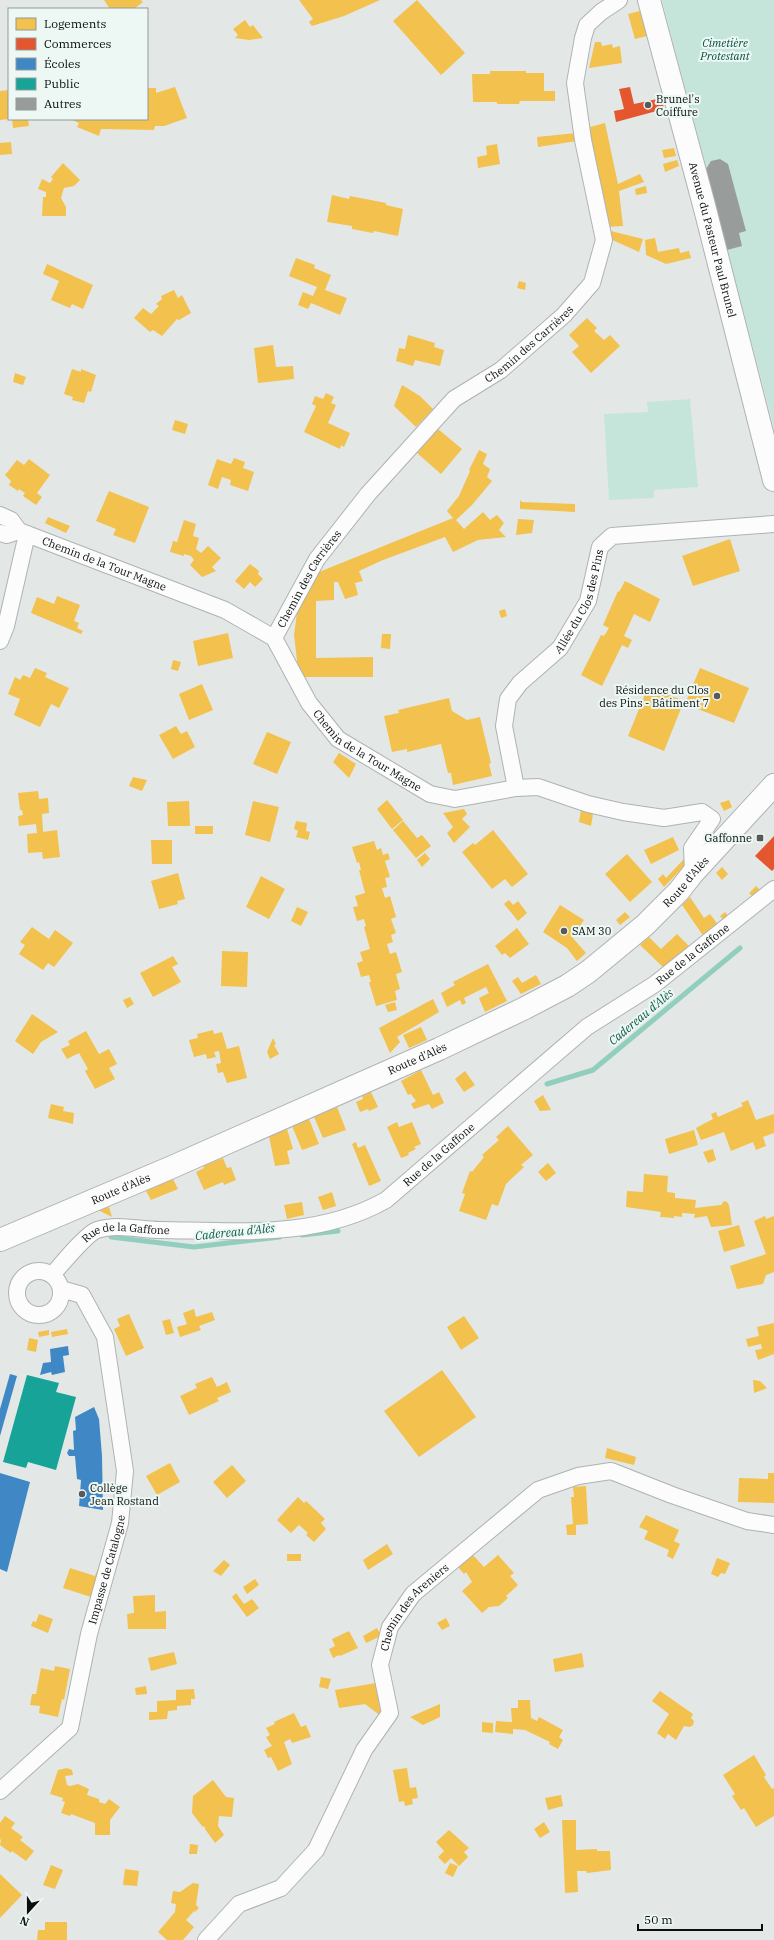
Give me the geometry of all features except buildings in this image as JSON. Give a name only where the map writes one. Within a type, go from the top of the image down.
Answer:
[{"type":"main road","name":"Avenue du Pasteur Paul Brunel","points":[[649,0],[704,204],[774,480]]},
{"type":"main road","name":"Route d'Alès","points":[[1,1239],[172,1168],[432,1052],[546,997],[588,972],[645,925],[674,896],[692,873],[774,785]]},
{"type":"street","name":"Chemin des Carrières","points":[[274,638],[317,559],[373,488],[454,399],[501,370],[564,315],[592,283],[604,240],[583,140],[575,83],[583,38],[587,25],[601,12],[619,0]]},
{"type":"street","name":"Chemin de la Tour Magne","points":[[0,515],[11,520],[23,532],[225,610],[274,638],[308,703],[338,739],[430,794],[455,799],[516,788],[538,787],[595,806],[623,812],[664,818],[702,812],[712,819],[692,848],[692,873]]},
{"type":"street","name":"Allée du Clos des Pins","points":[[516,788],[504,726],[508,699],[520,683],[560,648],[588,602],[600,547],[612,536],[774,524]]},
{"type":"street","name":"Chemin de la Tour Magne","points":[[0,533],[7,536],[23,532]]},
{"type":"street","points":[[0,641],[6,626],[23,532]]},
{"type":"street","name":"Rue de la Gaffone","points":[[52,1275],[95,1230],[111,1227],[156,1230],[252,1232],[296,1229],[341,1220],[367,1210],[386,1200],[587,1027],[655,984],[774,889]]},
{"type":"street","points":[[39,1271],[52,1275],[61,1289],[60,1302],[51,1312],[38,1315],[31,1314],[21,1306],[17,1293],[18,1286],[26,1275],[39,1271]]},
{"type":"street","name":"Impasse de Catalogne","points":[[0,1791],[70,1728],[89,1634],[120,1523],[125,1471],[105,1337],[82,1295],[61,1289]]},
{"type":"street","name":"Chemin des Areniers","points":[[206,1940],[239,1904],[281,1888],[316,1850],[364,1750],[390,1713],[380,1665],[390,1627],[413,1594],[538,1490],[578,1476],[611,1471],[672,1495],[747,1521],[774,1525]]},
{"type":"green space","name":"Cimetière Protestant","points":[[662,0],[774,0],[774,428]]},
{"type":"green space","points":[[690,399],[698,487],[654,490],[654,498],[609,500],[604,414],[648,412],[647,402]]},
{"type":"waterway","name":"Cadereau d'Alès","points":[[547,1084],[593,1070],[740,948]]},
{"type":"waterway","name":"Cadereau d'Alès","points":[[302,1235],[338,1231]]},
{"type":"waterway","name":"Cadereau d'Alès","points":[[111,1237],[194,1247],[280,1237]]},
{"type":"place","name":"Brunel's Coiffure","points":[[648,105]]},
{"type":"place","name":"Résidence du Clos des Pins - Bâtiment 7","points":[[717,696]]},
{"type":"place","name":"Gaffonne","points":[[760,838]]},
{"type":"place","name":"SAM 30","points":[[564,931]]},
{"type":"place","name":"Collège Jean Rostand","points":[[82,1494]]}]
